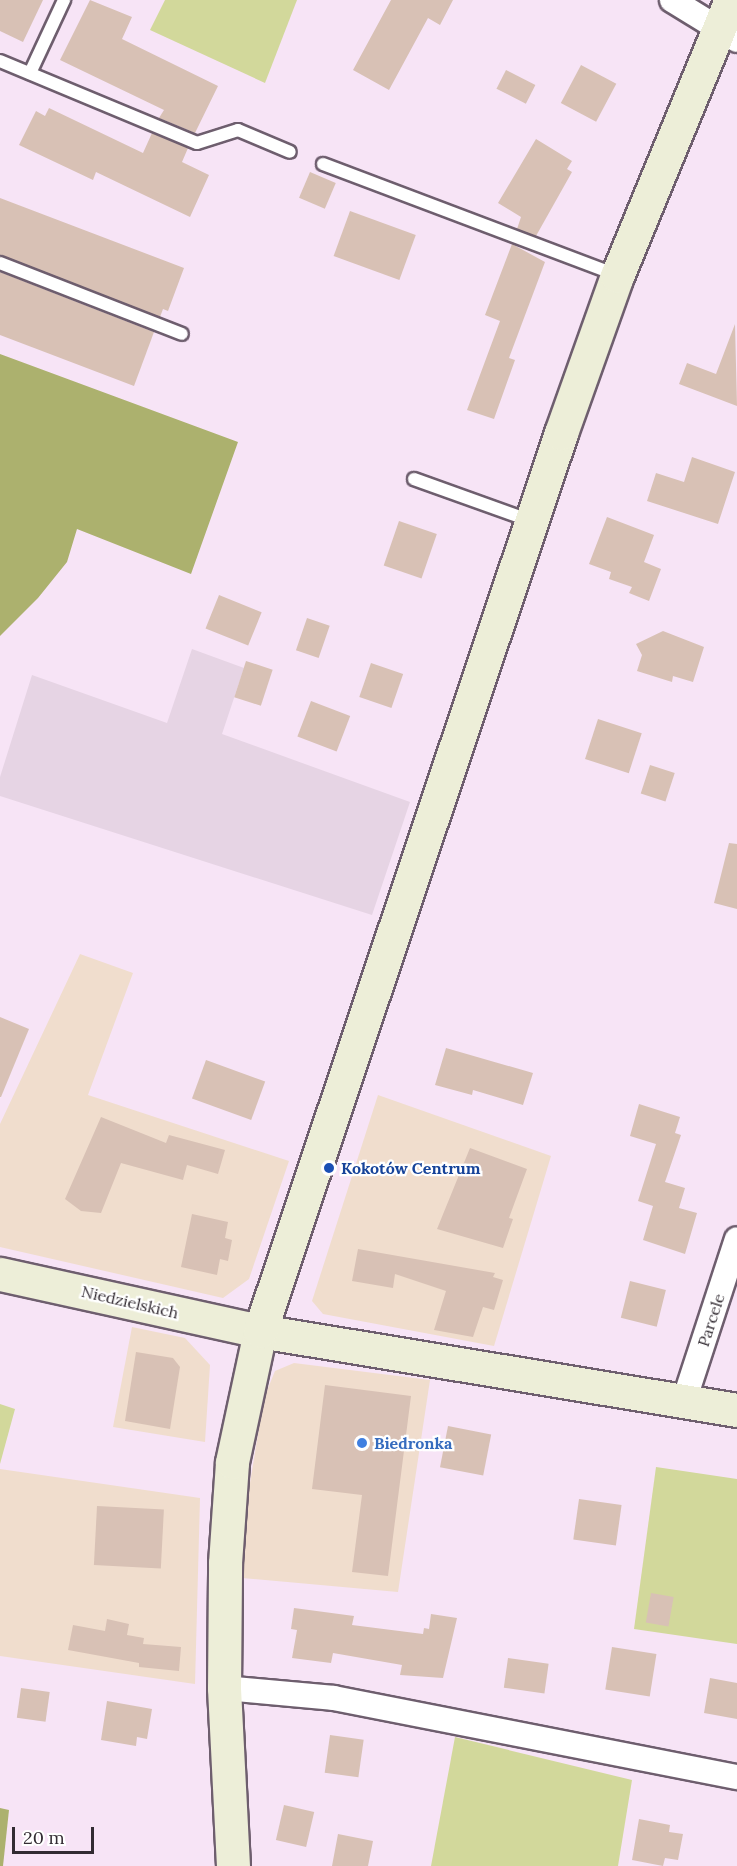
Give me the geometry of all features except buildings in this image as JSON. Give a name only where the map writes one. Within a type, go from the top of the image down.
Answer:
[{"type":"street","points":[[672,0],[727,35]]},
{"type":"street","points":[[233,1866],[224,1688],[229,1481],[260,1331],[532,521],[617,276],[727,35],[731,0]]},
{"type":"street","name":"Parcele","points":[[684,1401],[737,1239]]},
{"type":"street","name":"Niedzielskich","points":[[0,1274],[260,1331],[737,1410]]},
{"type":"street","points":[[224,1688],[334,1698],[737,1777]]},
{"type":"lane","points":[[30,73],[64,0]]},
{"type":"lane","points":[[0,61],[197,143],[238,130],[290,152]]},
{"type":"lane","points":[[323,164],[617,276]]},
{"type":"lane","points":[[0,263],[182,334]]},
{"type":"lane","points":[[414,479],[532,521]]},
{"type":"shaded area","points":[[192,649],[244,668],[222,734],[410,802],[372,915],[0,796],[0,777],[32,675],[167,723]]},
{"type":"shaded area","points":[[80,954],[133,973],[88,1095],[289,1161],[249,1279],[223,1298],[0,1247],[0,1124]]},
{"type":"shaded area","points":[[378,1095],[551,1156],[494,1346],[323,1314],[312,1301]]},
{"type":"shaded area","points":[[132,1327],[185,1338],[210,1365],[205,1442],[113,1427]]},
{"type":"shaded area","points":[[294,1363],[430,1380],[398,1592],[242,1578],[247,1501],[264,1398],[275,1371]]},
{"type":"shaded area","points":[[0,1469],[200,1498],[195,1684],[0,1656]]},
{"type":"green space","points":[[165,0],[297,0],[265,83],[150,30]]},
{"type":"green space","points":[[0,354],[238,442],[191,574],[77,529],[67,562],[38,598],[0,636]]},
{"type":"green space","points":[[0,1404],[15,1409],[0,1464]]},
{"type":"green space","points":[[656,1467],[737,1479],[737,1644],[634,1629]]},
{"type":"green space","points":[[455,1737],[632,1780],[618,1866],[431,1866]]},
{"type":"green space","points":[[0,1808],[9,1810],[3,1866],[0,1866]]},
{"type":"place","name":"Kokotów Centrum","points":[[329,1168]]},
{"type":"place","name":"Biedronka","points":[[362,1443]]}]
